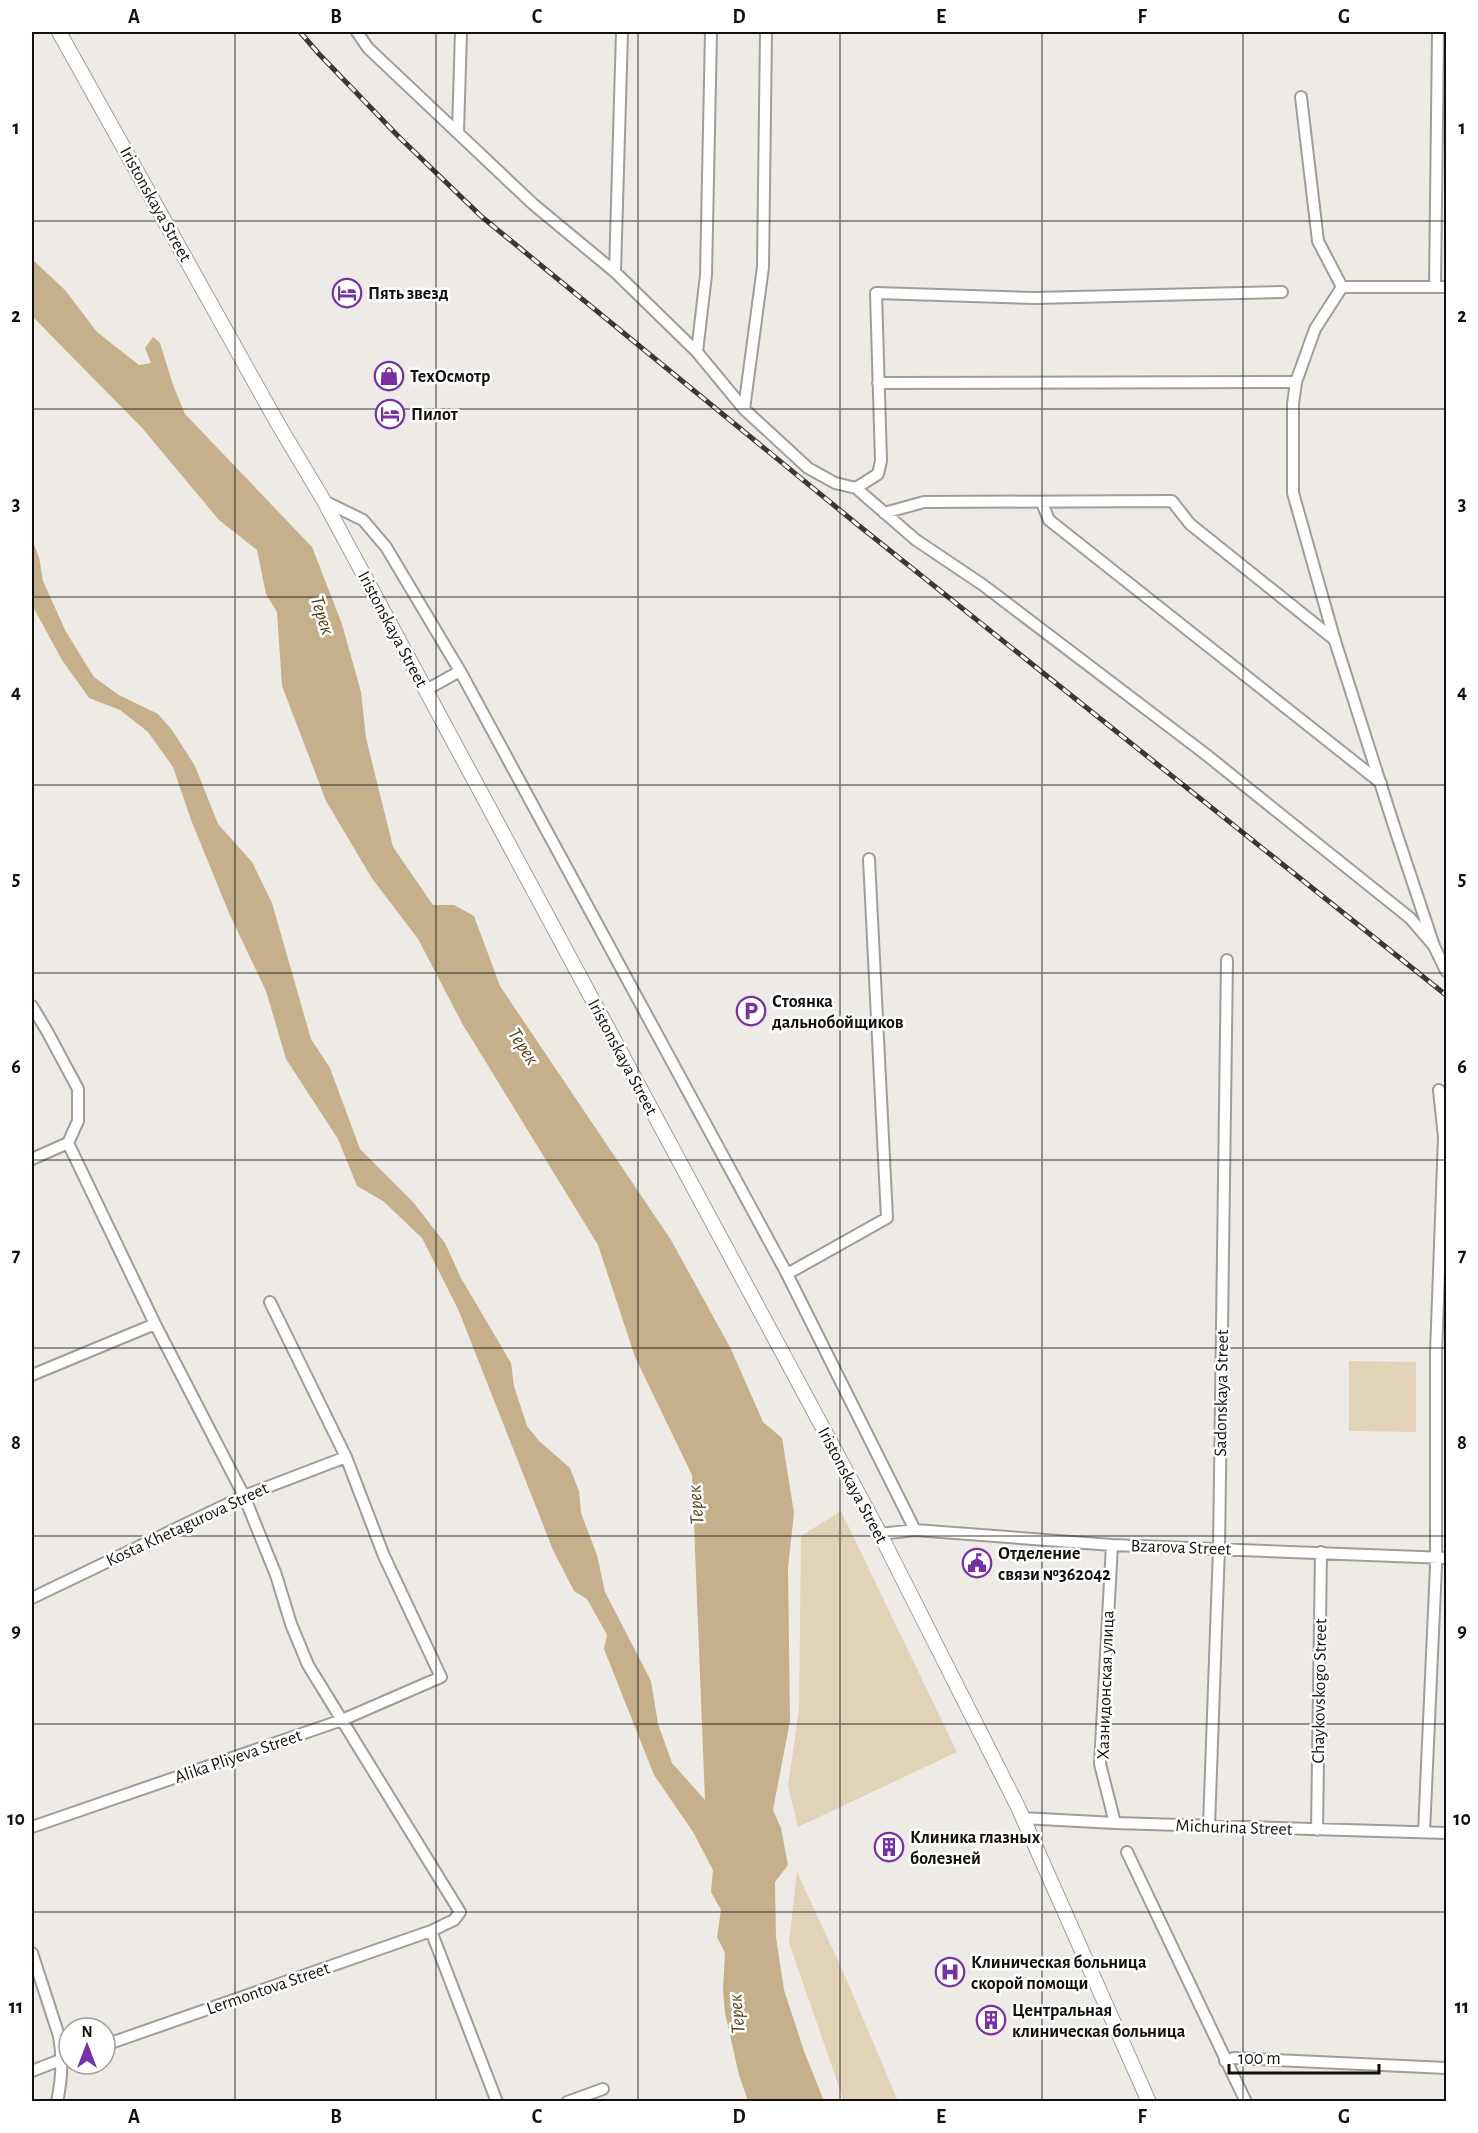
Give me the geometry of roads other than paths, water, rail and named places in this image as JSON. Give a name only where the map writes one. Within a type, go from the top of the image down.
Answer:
[{"type":"main road","name":"Iristonskaya Street","points":[[59,32],[272,414],[324,501],[880,1534],[1018,1807],[1149,2102]]},
{"type":"street","points":[[357,32],[368,48],[533,204],[615,272],[697,352],[744,409],[808,468],[835,483],[856,488],[916,540],[983,585],[1204,753],[1410,918],[1434,946]]},
{"type":"street","points":[[368,48],[369,32]]},
{"type":"street","points":[[458,132],[461,32]]},
{"type":"street","points":[[615,272],[622,32]]},
{"type":"street","points":[[697,352],[706,275],[711,32]]},
{"type":"street","points":[[744,409],[763,267],[766,32]]},
{"type":"street","points":[[1435,287],[1438,32]]},
{"type":"street","points":[[1301,97],[1318,241],[1342,287]]},
{"type":"street","points":[[1342,287],[1446,287]]},
{"type":"street","points":[[1342,287],[1315,329],[1296,382],[1293,404],[1293,493],[1335,640],[1434,946],[1446,971]]},
{"type":"street","points":[[856,488],[878,474],[880,467],[876,293],[1034,298],[1282,292]]},
{"type":"street","points":[[878,383],[1296,382]]},
{"type":"street","points":[[324,501],[363,520],[386,547],[460,671],[787,1274],[915,1530]]},
{"type":"street","points":[[884,513],[924,502],[1172,501],[1190,524],[1335,640]]},
{"type":"street","points":[[1042,503],[1049,520],[1381,783]]},
{"type":"street","points":[[426,690],[460,671]]},
{"type":"street","points":[[787,1274],[887,1218],[869,859]]},
{"type":"street","name":"Sadonskaya Street","points":[[1209,1826],[1219,1548],[1227,960]]},
{"type":"street","points":[[32,1006],[78,1089],[78,1121],[68,1143],[32,1159]]},
{"type":"street","points":[[1424,1832],[1436,1566],[1441,1353],[1445,1137],[1438,1090]]},
{"type":"street","points":[[68,1143],[155,1324],[244,1496],[276,1575],[291,1624],[308,1665],[342,1720]]},
{"type":"street","points":[[270,1302],[346,1457]]},
{"type":"street","points":[[32,1375],[155,1324]]},
{"type":"street","name":"Kosta Khetagurova Street","points":[[32,1598],[244,1496],[346,1457]]},
{"type":"street","name":"Alika Pliyeva Street","points":[[32,1827],[342,1720],[441,1677],[384,1556],[346,1457]]},
{"type":"street","name":"Bzarova Street","points":[[880,1534],[915,1530],[1112,1545],[1446,1558]]},
{"type":"street","name":"Хазнидонская улица","points":[[1112,1545],[1100,1764],[1115,1823]]},
{"type":"street","name":"Chaykovskogo Street","points":[[1317,1830],[1321,1552]]},
{"type":"street","name":"Lermontova Street","points":[[117,2040],[431,1931],[454,1920],[460,1912],[342,1720]]},
{"type":"street","name":"Michurina Street","points":[[1022,1818],[1446,1833]]},
{"type":"street","points":[[1128,1852],[1246,2102]]},
{"type":"street","points":[[431,1931],[497,2102]]},
{"type":"street","points":[[32,1953],[57,2030]]},
{"type":"street","points":[[1225,2061],[1234,2058],[1446,2068]]},
{"type":"street","points":[[32,2071],[57,2061]]},
{"type":"street","points":[[57,2102],[62,2076]]},
{"type":"street","points":[[567,2102],[603,2089]]},
{"type":"water","name":"Терек","points":[[32,259],[65,290],[97,332],[139,365],[151,363],[145,348],[153,337],[160,343],[185,414],[312,547],[342,624],[361,692],[366,738],[393,847],[433,905],[454,905],[474,916],[500,986],[671,1240],[731,1349],[763,1422],[782,1438],[794,1513],[788,1568],[790,1721],[773,1810],[781,1828],[788,1865],[775,1882],[776,1937],[784,1990],[804,2051],[824,2101],[748,2101],[739,2075],[725,2013],[723,1990],[725,1953],[717,1937],[721,1910],[711,1892],[713,1870],[693,1832],[654,1775],[604,1649],[607,1635],[587,1599],[574,1591],[553,1550],[458,1309],[422,1238],[383,1201],[357,1186],[338,1139],[286,1059],[266,991],[229,913],[191,820],[173,767],[148,732],[120,710],[89,698],[62,660],[32,605],[32,540],[39,557],[43,581],[66,632],[94,677],[119,695],[158,714],[172,730],[195,766],[218,824],[252,862],[272,903],[311,1039],[330,1068],[360,1149],[413,1202],[445,1243],[461,1278],[511,1363],[514,1386],[527,1426],[539,1441],[570,1468],[579,1491],[581,1513],[597,1555],[605,1592],[651,1681],[658,1724],[672,1763],[705,1800],[692,1475],[635,1357],[598,1245],[463,1025],[418,939],[371,877],[326,801],[282,686],[277,612],[266,594],[257,550],[219,520],[143,429],[32,316]]},
{"type":"railway","points":[[300,32],[399,137],[482,217],[858,525],[1446,995]]},
{"type":"place","name":"Пять звезд","points":[[347,293]]},
{"type":"place","name":"ТехОсмотр","points":[[389,376]]},
{"type":"place","name":"Пилот","points":[[390,414]]},
{"type":"place","name":"Стоянка дальнобойщиков","points":[[751,1011]]},
{"type":"place","name":"Отделение связи №362042","points":[[977,1563]]},
{"type":"place","name":"Клиника глазных болезней","points":[[889,1847]]},
{"type":"place","name":"Клиническая больница скорой помощи","points":[[950,1972]]},
{"type":"place","name":"Центральная клиническая больница","points":[[991,2020]]}]
